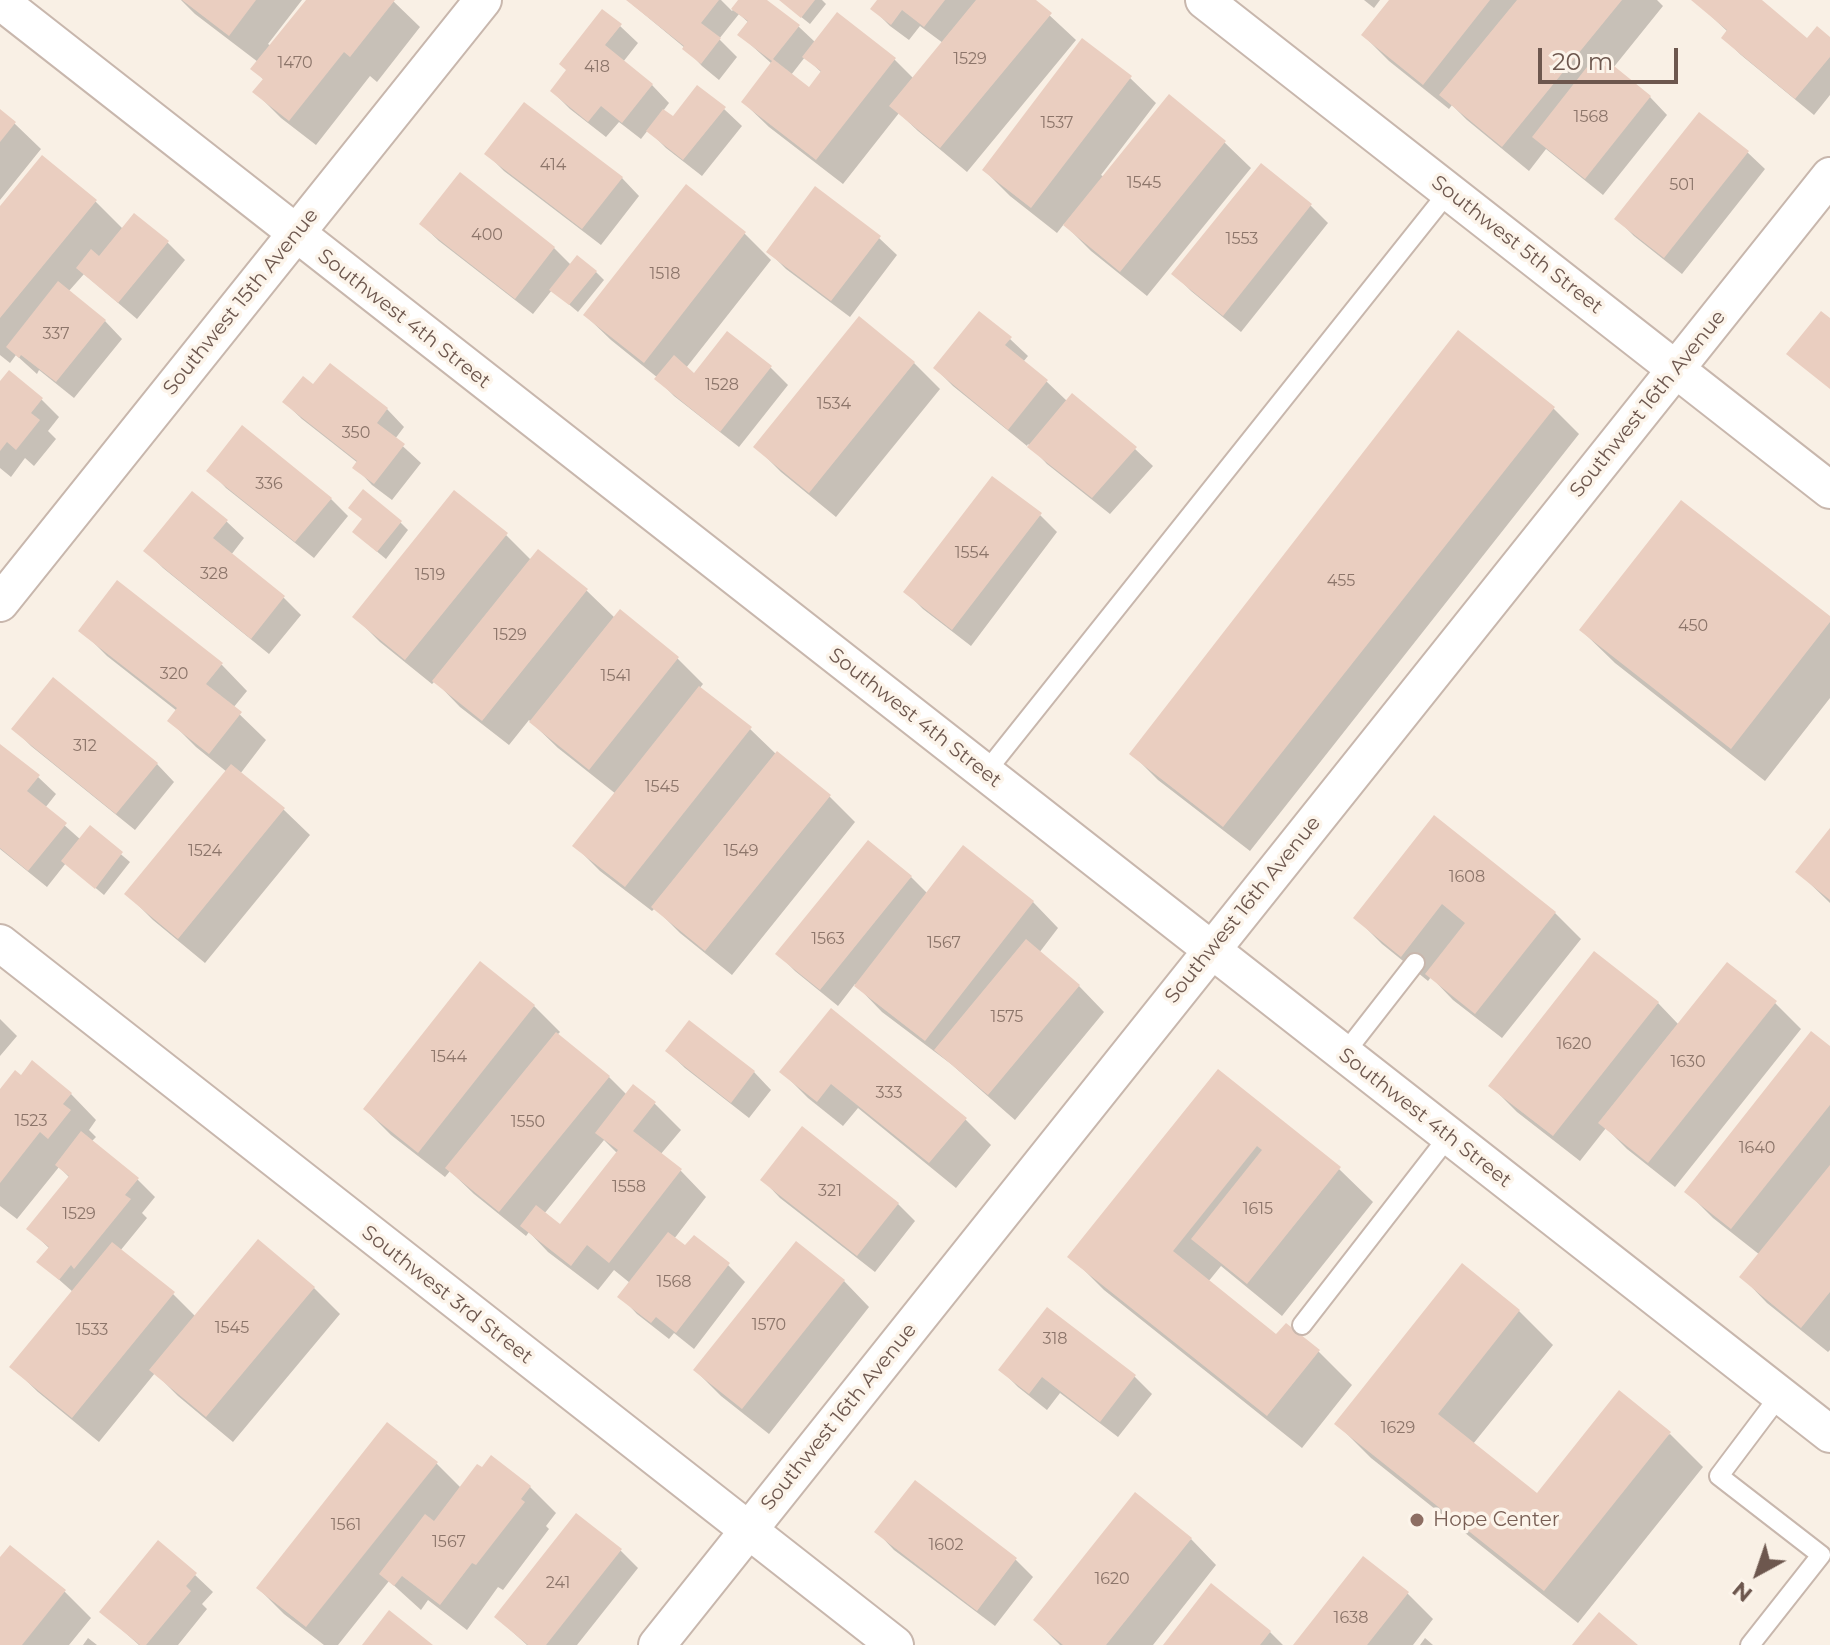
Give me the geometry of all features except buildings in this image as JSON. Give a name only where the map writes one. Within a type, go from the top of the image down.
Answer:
[{"type":"street","name":"Southwest 15th Avenue","points":[[0,603],[483,0]]},
{"type":"street","name":"Southwest 5th Street","points":[[1204,0],[1830,490]]},
{"type":"street","name":"Southwest 4th Street","points":[[0,1],[1830,1434]]},
{"type":"street","name":"Southwest 16th Avenue","points":[[657,1645],[1830,176]]},
{"type":"street","name":"Southwest 3rd Street","points":[[0,943],[895,1645]]},
{"type":"lane","points":[[985,773],[1449,191]]},
{"type":"lane","points":[[1344,1054],[1415,963]]},
{"type":"lane","points":[[1302,1325],[1448,1137]]},
{"type":"lane","points":[[1757,1643],[1821,1555],[1719,1476],[1780,1395]]},
{"type":"place","name":"Hope Center","points":[[1417,1520]]}]
